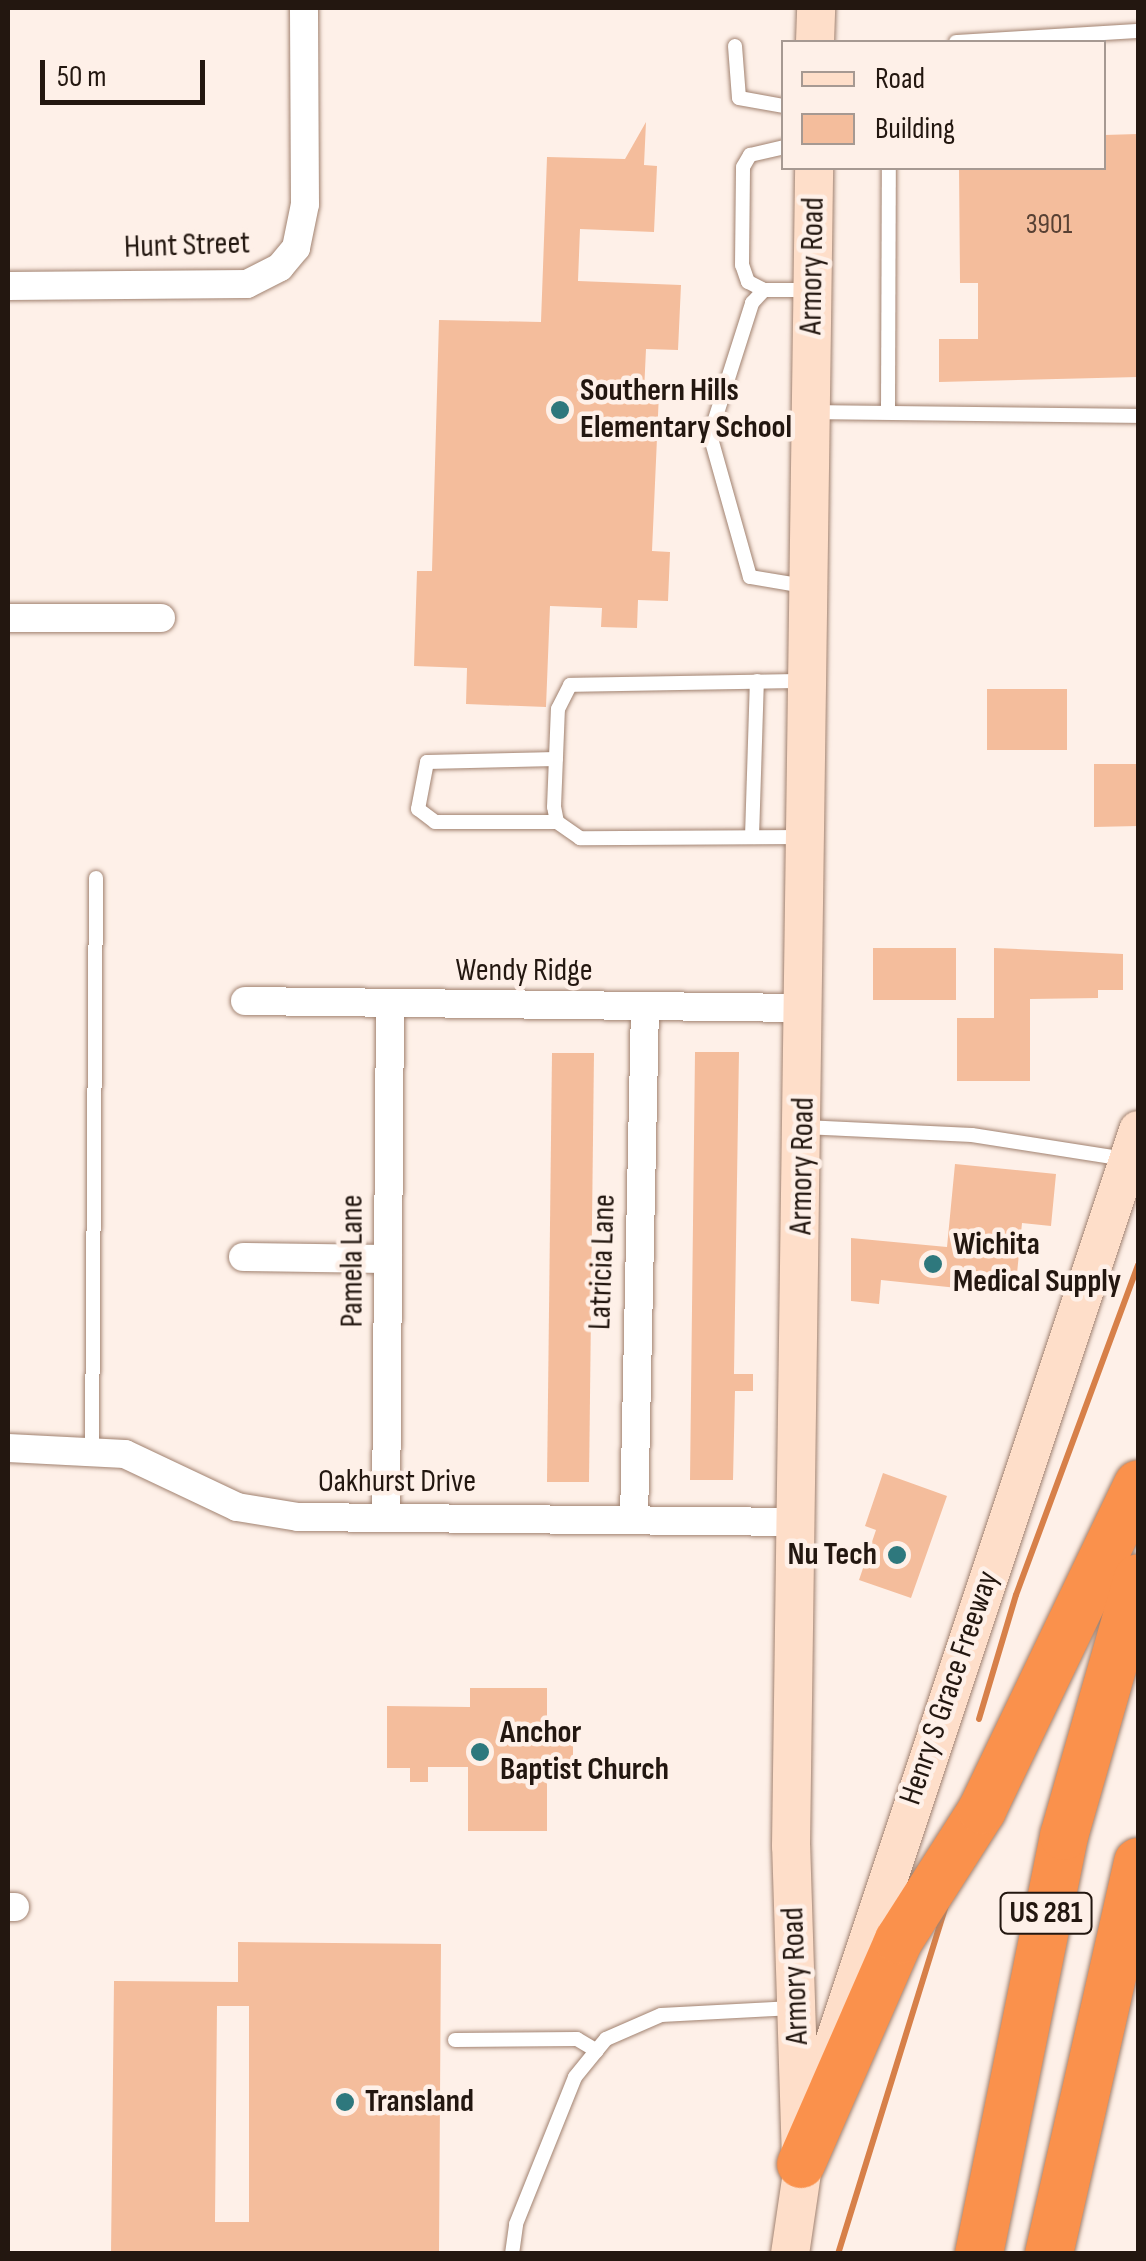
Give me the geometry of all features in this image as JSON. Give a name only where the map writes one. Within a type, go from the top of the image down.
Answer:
[{"type":"highway","points":[[801,2164],[891,1956],[982,1810],[1138,1485]]},
{"type":"highway","name":"US 281","points":[[978,2254],[1064,1836],[1138,1578]]},
{"type":"highway","name":"US 281","points":[[1049,2254],[1138,1862]]},
{"type":"street","name":"Hunt Street","points":[[8,286],[247,284],[280,267],[296,248],[305,204],[304,8]]},
{"type":"street","points":[[816,8],[816,40]]},
{"type":"street","name":"Armory Road","points":[[801,2164],[791,1846],[799,1522],[814,170]]},
{"type":"street","points":[[8,618],[161,618]]},
{"type":"street","name":"Wendy Ridge","points":[[245,1000],[390,1006],[804,1008]]},
{"type":"street","name":"Pamela Lane","points":[[386,1516],[390,1006]]},
{"type":"street","name":"Latricia Lane","points":[[634,1520],[646,1006]]},
{"type":"street","name":"Henry S Grace Freeway","points":[[790,2254],[801,2164],[834,2031],[1134,1144]]},
{"type":"street","points":[[243,1257],[388,1259]]},
{"type":"street","name":"Oakhurst Drive","points":[[8,1448],[92,1448],[155,1465],[249,1510],[386,1516],[799,1522]]},
{"type":"lane","points":[[989,40],[1138,31]]},
{"type":"lane","points":[[735,46],[739,98],[781,105]]},
{"type":"lane","points":[[781,147],[750,156],[743,167],[742,265],[748,282],[764,290],[812,290]]},
{"type":"lane","points":[[888,412],[889,170]]},
{"type":"lane","points":[[764,290],[744,323],[710,445],[750,578],[808,586]]},
{"type":"lane","points":[[810,412],[1138,416]]},
{"type":"lane","points":[[752,837],[756,681]]},
{"type":"lane","points":[[557,822],[558,709],[570,685],[806,681]]},
{"type":"lane","points":[[556,759],[427,762],[418,808],[435,822],[557,822],[580,838],[804,837]]},
{"type":"lane","points":[[92,1448],[96,878]]},
{"type":"lane","points":[[803,1126],[1134,1144]]},
{"type":"lane","points":[[512,2254],[516,2224],[575,2076],[596,2051],[661,2015],[797,2008]]},
{"type":"lane","points":[[454,2040],[577,2040],[596,2051]]},
{"type":"building","points":[[646,122],[644,165],[657,166],[654,232],[580,229],[578,281],[681,285],[678,350],[646,349],[644,392],[659,393],[652,551],[670,552],[668,601],[638,600],[637,628],[601,627],[602,608],[550,606],[546,707],[466,704],[467,668],[414,666],[417,571],[432,571],[439,320],[541,322],[547,157],[625,159]]},
{"type":"building","points":[[1138,134],[1138,377],[939,382],[939,339],[978,339],[978,283],[960,283],[959,170],[1106,170],[1106,135]]},
{"type":"building","points":[[987,689],[1067,689],[1067,750],[987,750]]},
{"type":"building","points":[[1094,764],[1138,764],[1138,826],[1094,827]]},
{"type":"building","points":[[873,948],[956,948],[956,1000],[873,1000]]},
{"type":"building","points":[[994,948],[1123,954],[1123,990],[1098,990],[1098,998],[1030,999],[1030,1081],[957,1081],[957,1018],[994,1018]]},
{"type":"building","points":[[695,1052],[739,1052],[734,1374],[753,1374],[753,1391],[735,1391],[733,1480],[690,1480]]},
{"type":"building","points":[[552,1053],[594,1053],[589,1482],[547,1482]]},
{"type":"building","points":[[955,1164],[1056,1174],[1051,1226],[1022,1223],[1015,1294],[881,1280],[879,1304],[851,1301],[851,1238],[947,1247]]},
{"type":"building","name":"Nu Tech","points":[[883,1473],[947,1496],[911,1598],[859,1580],[876,1530],[865,1526]]},
{"type":"building","name":"Anchor Baptist Church","points":[[470,1688],[547,1688],[547,1737],[573,1737],[573,1769],[547,1769],[547,1831],[468,1831],[468,1767],[428,1767],[428,1782],[410,1782],[410,1768],[387,1768],[387,1706],[470,1707]]},
{"type":"building","name":"Transland","points":[[238,1942],[441,1944],[439,2254],[111,2254],[114,1981],[238,1982]],"holes":[[[217,2006],[249,2006],[249,2222],[215,2222]]]},
{"type":"waterway","points":[[979,1719],[1016,1595],[1138,1265]]},
{"type":"waterway","points":[[838,2254],[946,1906]]},
{"type":"place","name":"Southern Hills Elementary School","points":[[560,410]]},
{"type":"place","name":"Wichita Medical Supply","points":[[933,1264]]},
{"type":"place","name":"Nu Tech","points":[[897,1555]]},
{"type":"place","name":"Anchor Baptist Church","points":[[480,1752]]},
{"type":"place","name":"Transland","points":[[345,2102]]}]
